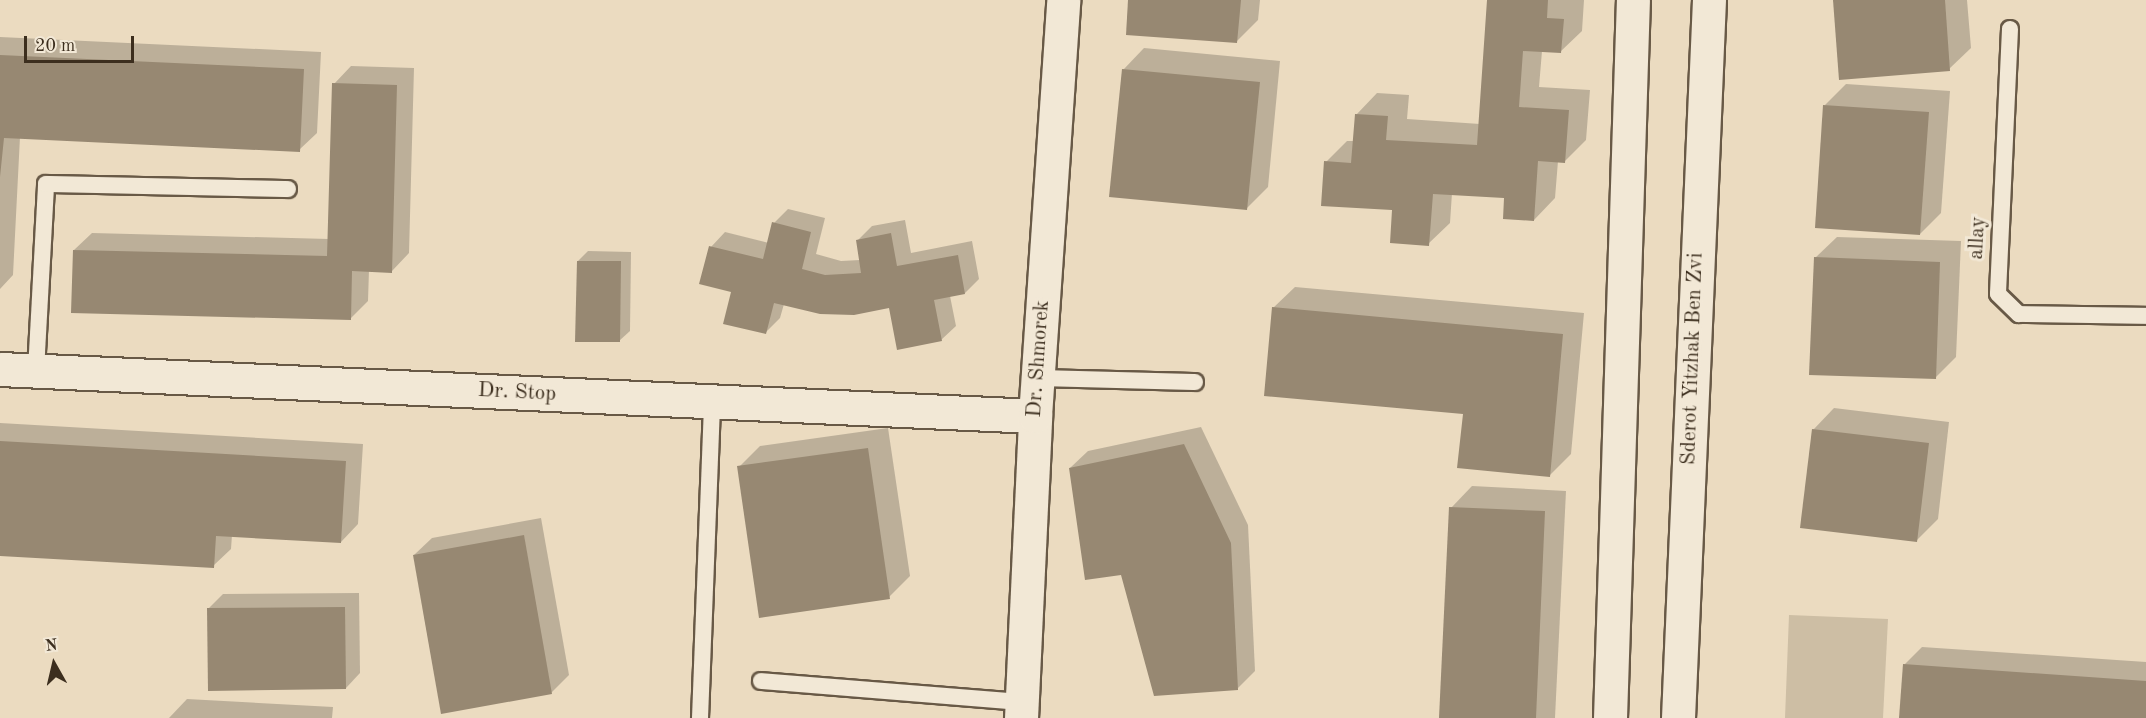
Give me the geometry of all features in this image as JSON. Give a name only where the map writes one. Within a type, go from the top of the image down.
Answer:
[{"type":"street","name":"Dr. Shmorek","points":[[1021,710],[1035,416],[1063,0]]},
{"type":"street","points":[[1610,718],[1633,0]]},
{"type":"street","name":"Sderot Yitzhak Ben Zvi","points":[[1678,718],[1708,0]]},
{"type":"street","name":"Dr. Stop","points":[[0,369],[1035,416]]},
{"type":"lane","name":"allay","points":[[2010,29],[1998,294],[2019,314],[2146,316]]},
{"type":"lane","points":[[36,371],[46,184],[288,189]]},
{"type":"lane","points":[[1038,378],[1195,382]]},
{"type":"lane","points":[[700,718],[712,402]]},
{"type":"lane","points":[[761,681],[1021,710]]},
{"type":"shaded area","points":[[1789,615],[1888,619],[1883,718],[1785,718]]},
{"type":"building","points":[[1128,0],[1241,0],[1237,43],[1126,35]]},
{"type":"building","points":[[1487,0],[1548,0],[1547,18],[1564,19],[1561,53],[1523,51],[1519,107],[1569,110],[1565,163],[1538,161],[1534,221],[1503,219],[1504,198],[1433,194],[1429,246],[1390,243],[1392,210],[1321,206],[1324,161],[1351,163],[1355,114],[1388,116],[1386,140],[1477,145]]},
{"type":"building","points":[[1833,0],[1945,0],[1950,71],[1839,80]]},
{"type":"building","points":[[0,55],[304,69],[300,152],[4,138],[0,177]]},
{"type":"building","points":[[1122,69],[1260,82],[1247,210],[1109,197]]},
{"type":"building","points":[[332,83],[397,85],[392,273],[352,271],[351,320],[71,313],[73,250],[327,256]]},
{"type":"building","points":[[1823,105],[1929,112],[1920,235],[1815,228]]},
{"type":"building","points":[[772,222],[811,232],[802,269],[825,275],[861,273],[856,240],[891,233],[897,266],[958,255],[965,294],[934,300],[942,341],[897,350],[889,308],[854,315],[820,314],[774,303],[766,334],[723,324],[731,292],[699,284],[709,246],[763,259]]},
{"type":"building","points":[[1814,257],[1940,262],[1936,379],[1809,375]]},
{"type":"building","points":[[577,261],[621,261],[620,342],[575,342]]},
{"type":"building","points":[[1272,307],[1563,334],[1550,477],[1457,468],[1463,414],[1264,396]]},
{"type":"building","points":[[1812,429],[1929,443],[1917,542],[1800,528]]},
{"type":"building","points":[[0,441],[346,461],[341,543],[216,536],[214,568],[0,556]]},
{"type":"building","points":[[1184,444],[1231,543],[1238,690],[1154,696],[1121,575],[1085,580],[1069,468]]},
{"type":"building","points":[[868,448],[890,599],[759,618],[737,466]]},
{"type":"building","points":[[1449,507],[1545,511],[1536,718],[1439,718]]},
{"type":"building","points":[[524,535],[552,694],[441,714],[413,555]]},
{"type":"building","points":[[345,607],[346,689],[208,691],[207,608]]},
{"type":"building","points":[[1903,664],[2146,681],[2146,718],[1899,718]]}]
